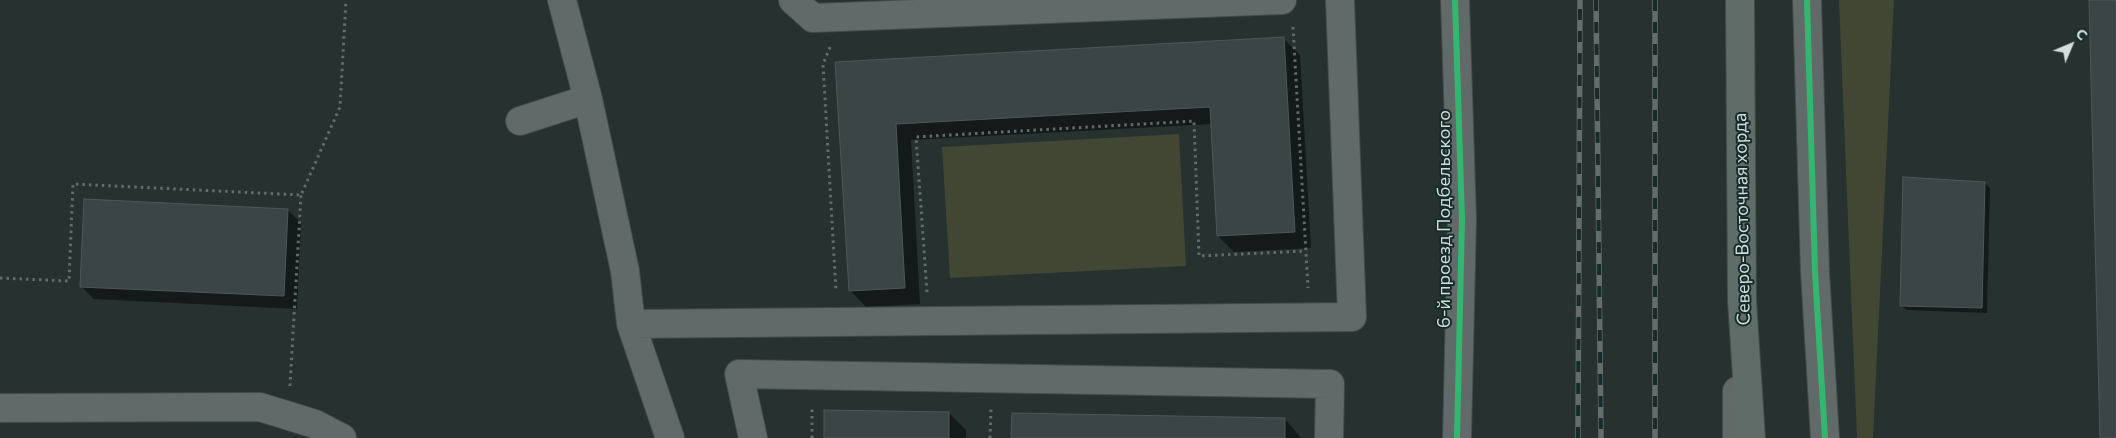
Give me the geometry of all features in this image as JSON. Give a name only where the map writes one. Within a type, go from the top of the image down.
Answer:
[{"type":"main road","name":"Северо-Восточная хорда","points":[[1740,0],[1742,301],[1751,438]]},
{"type":"street","points":[[562,0],[588,99],[625,271],[631,324],[670,438]]},
{"type":"street","points":[[631,324],[1352,317],[1340,0]]},
{"type":"street","name":"6-й проезд Подбельского","points":[[1455,0],[1462,218],[1457,438]]},
{"type":"street","name":"Северо-Восточная хорда","points":[[1734,0],[1737,438]]},
{"type":"street","points":[[1807,0],[1815,272],[1825,438]]},
{"type":"street","points":[[803,9],[1288,12]]},
{"type":"street","points":[[520,121],[588,99]]},
{"type":"street","points":[[753,438],[738,374],[1330,384],[1329,438]]},
{"type":"street","points":[[0,408],[260,407],[288,414],[315,424],[342,438]]},
{"type":"path","points":[[288,414],[301,195],[340,107],[346,0]]},
{"type":"path","points":[[803,9],[831,44],[823,64],[838,322]]},
{"type":"path","points":[[1288,12],[1306,251],[1309,317]]},
{"type":"path","points":[[918,293],[927,292],[916,137],[1194,121],[1199,256],[1306,251]]},
{"type":"path","points":[[0,278],[69,281],[74,184],[301,195]]},
{"type":"green space","points":[[1839,0],[1894,0],[1873,438],[1857,438]]},
{"type":"green space","points":[[1179,134],[1186,266],[950,278],[942,147]]},
{"type":"building","points":[[2089,0],[2116,0],[2116,438],[2100,438]]},
{"type":"building","points":[[1284,37],[1295,232],[1217,236],[1210,107],[896,124],[905,288],[849,291],[835,62]]},
{"type":"building","points":[[1903,177],[1985,182],[1982,308],[1900,306]]},
{"type":"building","points":[[84,199],[288,209],[284,296],[80,287]]},
{"type":"building","points":[[824,410],[949,412],[949,438],[824,438]]},
{"type":"building","points":[[1012,413],[1285,418],[1285,438],[1011,438]]},
{"type":"railway","points":[[1578,438],[1580,0]]},
{"type":"railway","points":[[1596,0],[1601,438]]},
{"type":"railway","points":[[1655,0],[1655,438]]},
{"type":"cycle path","points":[[1455,0],[1462,219],[1457,438]]},
{"type":"cycle path","points":[[1807,0],[1815,272],[1825,438]]}]
